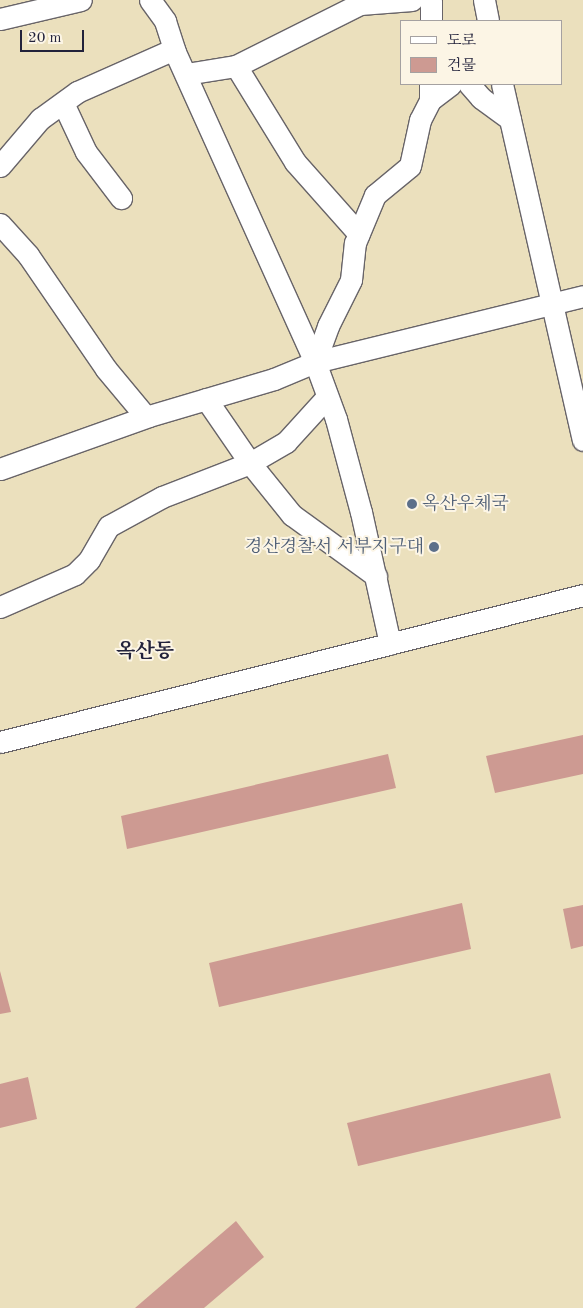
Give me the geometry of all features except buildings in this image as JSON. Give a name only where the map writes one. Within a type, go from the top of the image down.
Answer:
[{"type":"street","points":[[0,19],[28,6],[81,0]]},
{"type":"street","points":[[150,0],[165,21],[174,49],[315,362],[327,397],[376,576],[390,644]]},
{"type":"street","points":[[186,74],[236,66],[360,4],[412,0]]},
{"type":"street","points":[[431,0],[431,20]]},
{"type":"street","points":[[484,0],[488,20]]},
{"type":"street","points":[[0,166],[40,119],[77,92],[174,49]]},
{"type":"street","points":[[236,66],[295,162],[359,234]]},
{"type":"street","points":[[315,362],[328,326],[351,280],[359,234],[375,195],[410,166],[420,120],[430,92],[448,85]]},
{"type":"street","points":[[470,85],[481,98],[510,119]]},
{"type":"street","points":[[502,85],[583,440]]},
{"type":"street","points":[[63,103],[86,152],[121,198]]},
{"type":"street","points":[[0,224],[28,255],[106,369],[146,417]]},
{"type":"street","points":[[0,469],[146,417],[274,379],[315,362],[583,296]]},
{"type":"street","points":[[0,607],[74,574],[89,560],[108,526],[162,497],[250,463],[286,442],[327,397]]},
{"type":"street","points":[[206,399],[250,463],[292,515],[376,576]]},
{"type":"street","points":[[0,742],[583,595]]},
{"type":"place","name":"옥산우체국","points":[[412,504]]},
{"type":"place","name":"경산경찰서 서부지구대","points":[[434,547]]},
{"type":"district","name":"옥산동","points":[[145,652]]}]
